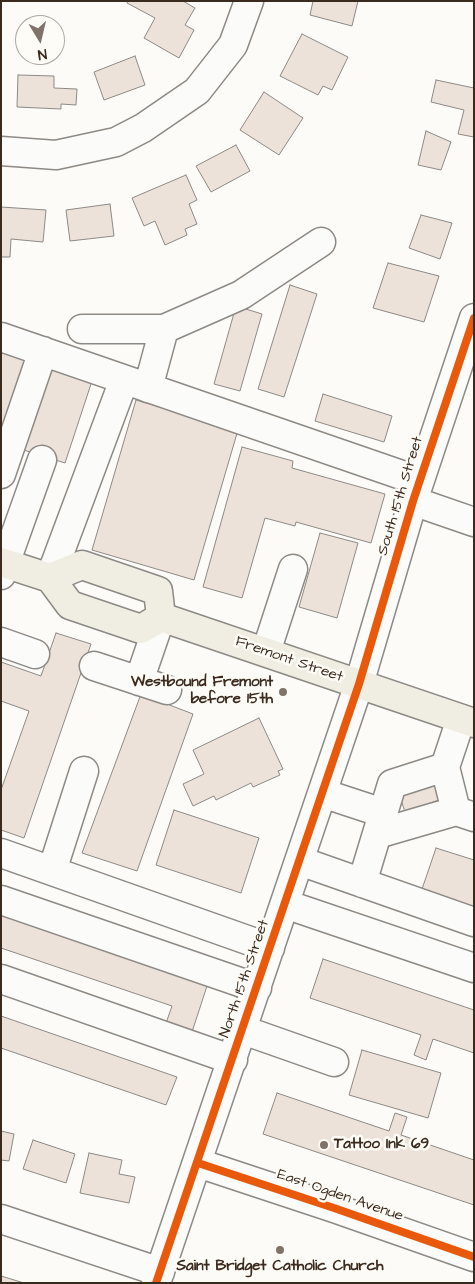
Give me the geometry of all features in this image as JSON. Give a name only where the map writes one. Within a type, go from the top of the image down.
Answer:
[{"type":"main road","points":[[3,566],[50,578],[82,565],[158,591],[161,617],[141,629],[70,605],[50,578]]},
{"type":"main road","name":"Fremont Street","points":[[161,617],[467,721]]},
{"type":"street","points":[[1,151],[56,155],[116,142],[143,128],[197,91],[233,45],[249,1]]},
{"type":"street","points":[[82,329],[164,329],[242,295],[321,242]]},
{"type":"street","name":"South 15th Street","points":[[359,684],[416,491],[474,318]]},
{"type":"street","points":[[50,578],[136,384],[164,329]]},
{"type":"street","points":[[1,337],[136,384],[416,491],[474,522]]},
{"type":"street","points":[[1,474],[43,351]]},
{"type":"street","points":[[3,566],[42,460]]},
{"type":"street","points":[[266,652],[293,569]]},
{"type":"street","points":[[140,681],[161,617]]},
{"type":"street","points":[[1,642],[35,654]]},
{"type":"street","points":[[94,666],[167,690]]},
{"type":"street","name":"North 15th Street","points":[[158,1278],[359,684]]},
{"type":"street","points":[[362,883],[392,784],[445,767],[467,721]]},
{"type":"street","points":[[322,793],[380,823],[465,814],[445,767]]},
{"type":"street","points":[[52,871],[84,770]]},
{"type":"street","points":[[1,853],[270,948]]},
{"type":"street","points":[[300,861],[474,922]]},
{"type":"street","points":[[1,900],[257,988]]},
{"type":"street","points":[[285,904],[474,968]]},
{"type":"street","points":[[1,980],[233,1060]]},
{"type":"street","points":[[243,1030],[334,1062]]},
{"type":"street","name":"East Ogden Avenue","points":[[198,1163],[474,1257]]},
{"type":"street","points":[[1,1219],[158,1278]]},
{"type":"building","points":[[128,1],[183,1],[195,8],[185,25],[194,30],[179,58],[144,38],[155,18],[127,3]]},
{"type":"building","points":[[313,1],[358,1],[352,26],[310,15]]},
{"type":"building","points":[[302,34],[348,57],[332,90],[323,86],[318,95],[280,76]]},
{"type":"building","points":[[135,56],[145,85],[104,100],[94,72]]},
{"type":"building","points":[[18,75],[54,76],[54,88],[77,89],[76,105],[61,104],[61,109],[17,107]]},
{"type":"building","points":[[436,80],[474,88],[474,137],[458,134],[464,110],[431,102]]},
{"type":"building","points":[[264,92],[303,118],[279,155],[240,130]]},
{"type":"building","points":[[426,131],[451,142],[441,170],[418,165]]},
{"type":"building","points":[[236,145],[250,171],[211,192],[196,166]]},
{"type":"building","points":[[186,175],[197,200],[189,204],[197,224],[185,229],[187,235],[165,245],[155,221],[144,226],[132,198]]},
{"type":"building","points":[[110,204],[114,236],[70,241],[66,210]]},
{"type":"building","points":[[1,207],[46,210],[43,242],[11,239],[10,257],[1,257]]},
{"type":"building","points":[[421,215],[452,223],[440,259],[409,248]]},
{"type":"building","points":[[388,263],[439,276],[424,322],[373,308]]},
{"type":"building","points":[[290,285],[317,294],[284,397],[258,389]]},
{"type":"building","points":[[236,306],[262,314],[240,391],[214,384]]},
{"type":"building","points":[[1,349],[26,356],[3,440],[1,439]]},
{"type":"building","points":[[41,365],[92,381],[65,463],[14,447]]},
{"type":"building","points":[[323,394],[392,416],[384,442],[315,421]]},
{"type":"building","points":[[136,400],[238,430],[194,580],[92,550]]},
{"type":"building","points":[[242,447],[293,461],[292,468],[385,494],[371,543],[296,522],[295,526],[265,518],[242,598],[203,587]]},
{"type":"building","points":[[320,533],[358,543],[337,618],[299,607]]},
{"type":"building","points":[[56,633],[91,644],[24,838],[1,830],[1,790],[29,711],[1,701],[1,662],[41,676]]},
{"type":"building","points":[[141,694],[193,714],[137,871],[82,853]]},
{"type":"building","points":[[259,718],[283,769],[278,771],[280,775],[253,787],[251,783],[216,800],[214,796],[193,806],[183,784],[204,774],[193,750]]},
{"type":"building","points":[[434,775],[442,799],[405,812],[397,788]]},
{"type":"building","points":[[174,810],[259,838],[241,893],[156,865]]},
{"type":"building","points":[[436,848],[474,860],[474,913],[420,895]]},
{"type":"building","points":[[1,913],[208,983],[191,1035],[165,1026],[172,1006],[1,948]]},
{"type":"building","points":[[323,959],[474,1010],[474,1053],[433,1039],[426,1060],[414,1055],[421,1035],[310,998]]},
{"type":"building","points":[[1,1016],[177,1077],[166,1105],[1,1048]]},
{"type":"building","points":[[362,1050],[441,1073],[428,1118],[349,1095]]},
{"type":"building","points":[[277,1093],[389,1131],[395,1113],[407,1117],[401,1135],[474,1160],[474,1205],[263,1134]]},
{"type":"building","points":[[1,1131],[14,1134],[9,1161],[1,1160]]},
{"type":"building","points":[[33,1140],[75,1154],[66,1183],[23,1169]]},
{"type":"building","points":[[89,1153],[122,1160],[119,1174],[135,1177],[129,1203],[80,1193]]},
{"type":"building","points":[[1,1276],[24,1283],[1,1283]]},
{"type":"cycle path","points":[[156,1283],[359,684],[413,501],[474,318]]},
{"type":"cycle path","points":[[198,1163],[474,1257]]},
{"type":"place","name":"Westbound Fremont before 15th","points":[[283,692]]},
{"type":"place","name":"Tattoo Ink 69","points":[[324,1145]]},
{"type":"place","name":"Saint Bridget Catholic Church","points":[[280,1250]]}]
